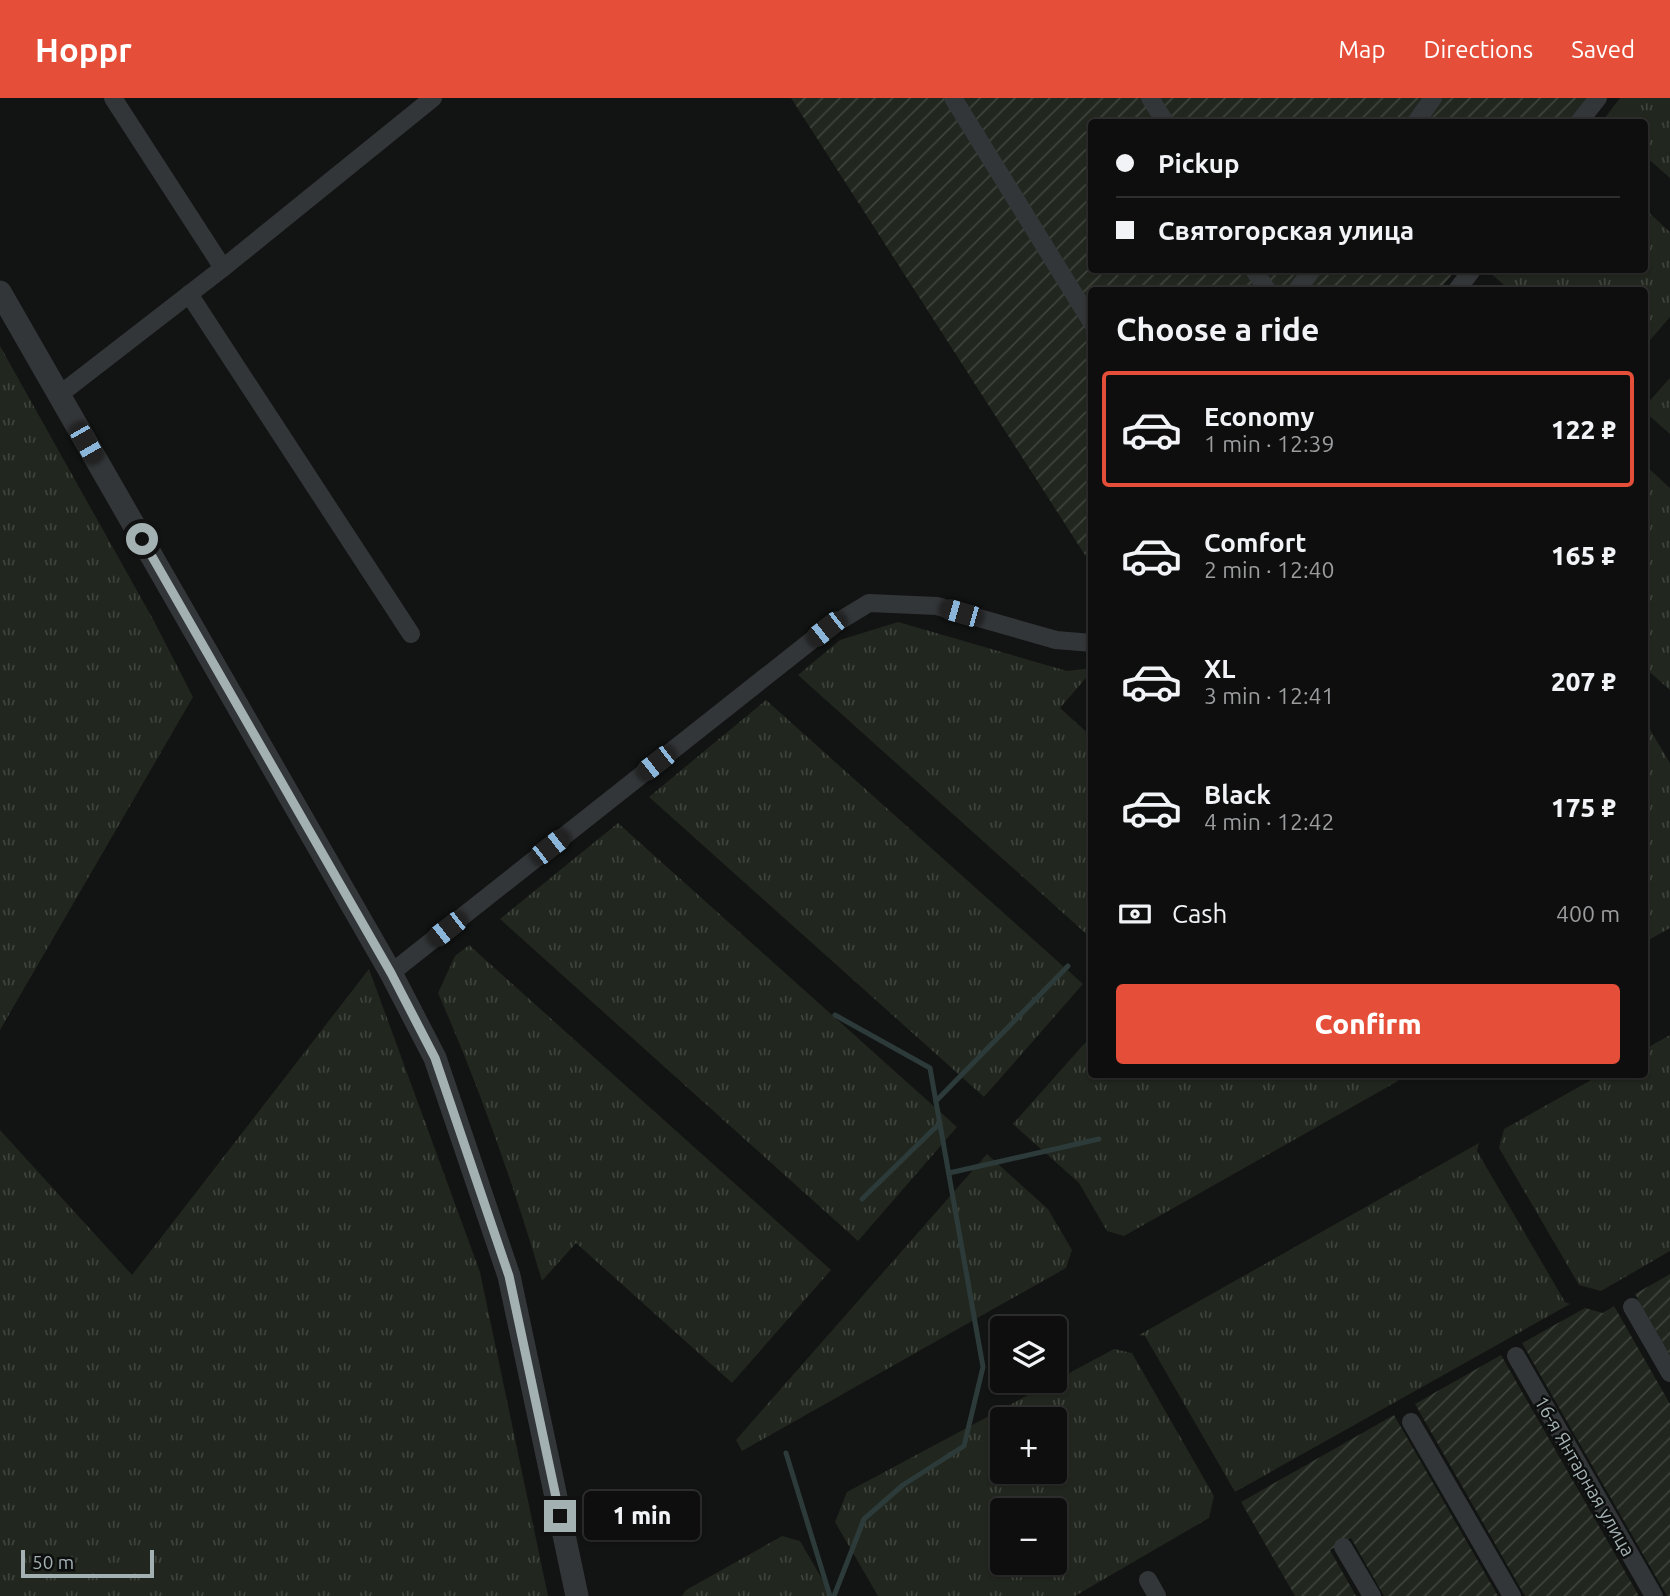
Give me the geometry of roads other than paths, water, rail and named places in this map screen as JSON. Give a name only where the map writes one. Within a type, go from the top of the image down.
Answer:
[{"type":"street","points":[[113,98],[223,268]]},
{"type":"street","points":[[59,395],[223,268],[433,98]]},
{"type":"street","points":[[953,98],[1088,317]]},
{"type":"street","points":[[1150,98],[1163,119]]},
{"type":"street","points":[[1418,119],[1433,98]]},
{"type":"street","points":[[1581,119],[1598,98]]},
{"type":"street","points":[[0,292],[391,973],[435,1058],[509,1276],[577,1596]]},
{"type":"street","points":[[189,295],[411,634]]},
{"type":"street","points":[[391,973],[826,629],[869,603],[937,607],[1056,640],[1088,643]]},
{"type":"street","points":[[1632,1307],[1670,1373]]},
{"type":"street","name":"16-я Янтарная улица","points":[[1516,1356],[1654,1596]]},
{"type":"street","points":[[1411,1422],[1512,1596]]},
{"type":"street","points":[[1343,1546],[1372,1596]]},
{"type":"waterway","points":[[936,1101],[1068,966]]},
{"type":"waterway","points":[[834,1596],[864,1519],[903,1485],[964,1446],[983,1367],[930,1068],[835,1015]]},
{"type":"waterway","points":[[862,1199],[940,1123]]},
{"type":"waterway","points":[[949,1173],[1099,1139]]},
{"type":"waterway","points":[[786,1453],[830,1596]]}]
